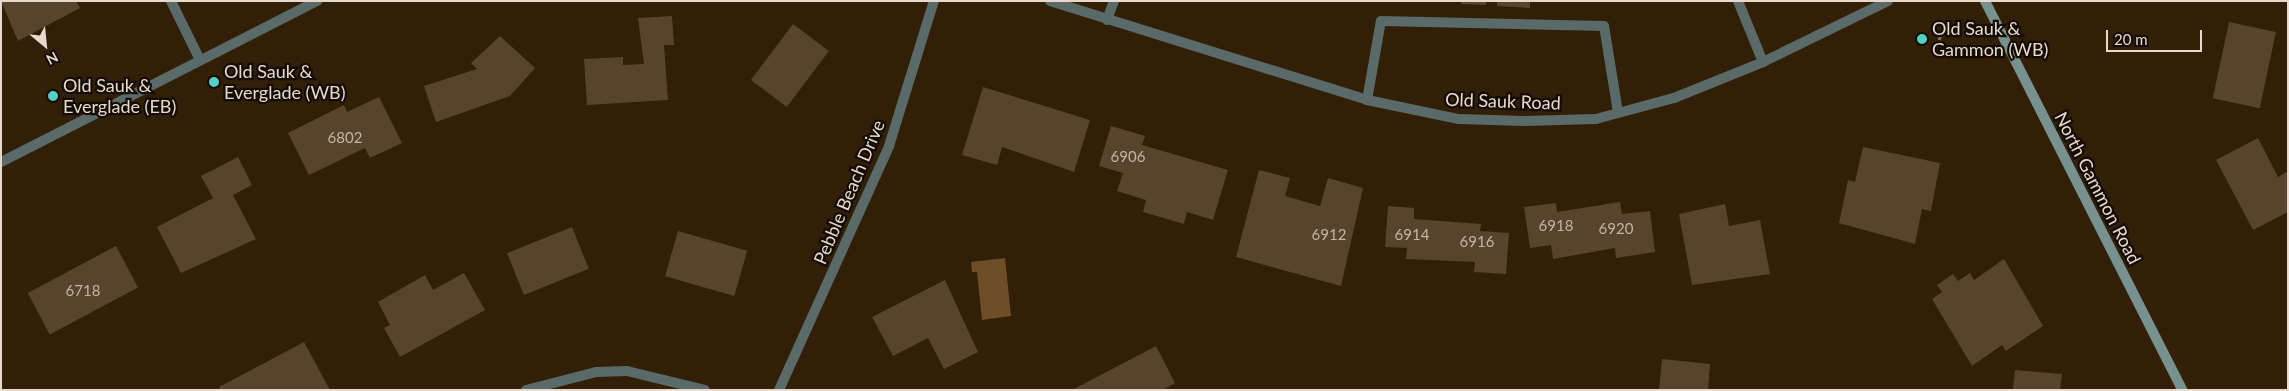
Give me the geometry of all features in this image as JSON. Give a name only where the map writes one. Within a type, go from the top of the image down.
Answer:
[{"type":"main road","name":"North Gammon Road","points":[[1985,1],[2182,390]]},
{"type":"street","points":[[171,1],[200,60]]},
{"type":"street","points":[[1,162],[317,1]]},
{"type":"street","name":"Pebble Beach Drive","points":[[779,390],[888,146],[934,1]]},
{"type":"street","name":"Old Sauk Road","points":[[1050,1],[1367,100],[1460,119],[1596,119],[1674,98],[1763,62],[1888,1]]},
{"type":"street","points":[[1107,20],[1114,1]]},
{"type":"street","points":[[1738,1],[1763,62]]},
{"type":"street","points":[[1367,100],[1381,21],[1604,26],[1618,112]]},
{"type":"street","points":[[526,390],[596,372],[627,371],[705,390]]},
{"type":"path","points":[[1936,47],[1942,32]]},
{"type":"shaded area","points":[[1005,258],[1011,316],[982,320],[977,272],[972,272],[971,262]]},
{"type":"building","points":[[1,1],[76,1],[80,8],[18,41]]},
{"type":"building","points":[[1461,1],[1486,1],[1486,5],[1461,4]]},
{"type":"building","points":[[1497,1],[1530,1],[1530,8],[1497,6]]},
{"type":"building","points":[[672,16],[674,45],[664,45],[668,100],[587,105],[584,59],[623,57],[623,65],[644,64],[638,18]]},
{"type":"building","points":[[2229,22],[2276,32],[2260,108],[2213,98]]},
{"type":"building","points":[[793,24],[829,51],[787,107],[751,80]]},
{"type":"building","points":[[500,36],[535,68],[510,96],[436,122],[424,86],[477,69],[471,63]]},
{"type":"building","points":[[983,87],[1090,120],[1074,172],[1002,147],[997,165],[962,155]]},
{"type":"building","points":[[379,97],[402,143],[370,158],[365,148],[309,175],[288,133],[344,105],[347,112]]},
{"type":"building","points":[[1111,126],[1145,136],[1142,145],[1228,170],[1213,220],[1187,212],[1184,224],[1143,212],[1146,200],[1117,191],[1123,173],[1099,166]]},
{"type":"building","points":[[2258,138],[2278,177],[2288,171],[2288,212],[2253,230],[2216,160]]},
{"type":"building","points":[[1863,147],[1940,163],[1931,211],[1922,209],[1915,244],[1839,223],[1848,180],[1855,182]]},
{"type":"building","points":[[238,157],[252,185],[233,195],[256,239],[181,273],[157,227],[213,198],[201,176]]},
{"type":"building","points":[[1259,170],[1290,178],[1285,196],[1320,206],[1328,178],[1363,188],[1341,286],[1236,257]]},
{"type":"building","points":[[1620,202],[1622,214],[1650,211],[1655,252],[1616,258],[1615,248],[1553,259],[1551,245],[1530,248],[1524,207],[1556,203],[1557,212]]},
{"type":"building","points":[[1725,204],[1729,226],[1760,220],[1770,274],[1692,285],[1679,214]]},
{"type":"building","points":[[1388,206],[1414,208],[1414,219],[1481,224],[1480,231],[1509,233],[1506,274],[1474,272],[1475,262],[1406,259],[1407,248],[1385,247]]},
{"type":"building","points":[[572,227],[589,269],[524,295],[507,253]]},
{"type":"building","points":[[678,231],[747,251],[734,296],[665,276]]},
{"type":"building","points":[[116,246],[138,287],[50,334],[28,293]]},
{"type":"building","points":[[2004,259],[2043,326],[2006,351],[2002,345],[1972,366],[1932,299],[1942,292],[1937,285],[1953,274],[1958,281],[1970,273],[1974,280]]},
{"type":"building","points":[[464,273],[485,310],[400,357],[384,328],[390,325],[378,302],[425,275],[433,290]]},
{"type":"building","points":[[945,280],[978,352],[944,369],[928,338],[893,356],[872,317]]},
{"type":"building","points":[[304,342],[330,390],[220,390],[219,387]]},
{"type":"building","points":[[1156,346],[1175,383],[1163,390],[1072,390]]},
{"type":"building","points":[[1662,359],[1710,364],[1708,390],[1659,390]]},
{"type":"building","points":[[2015,370],[2062,374],[2060,390],[2013,390]]},
{"type":"place","name":"Old Sauk & Gammon (WB)","points":[[1922,39]]},
{"type":"place","name":"Old Sauk & Everglade (WB)","points":[[214,82]]},
{"type":"place","name":"Old Sauk & Everglade (EB)","points":[[53,96]]}]
